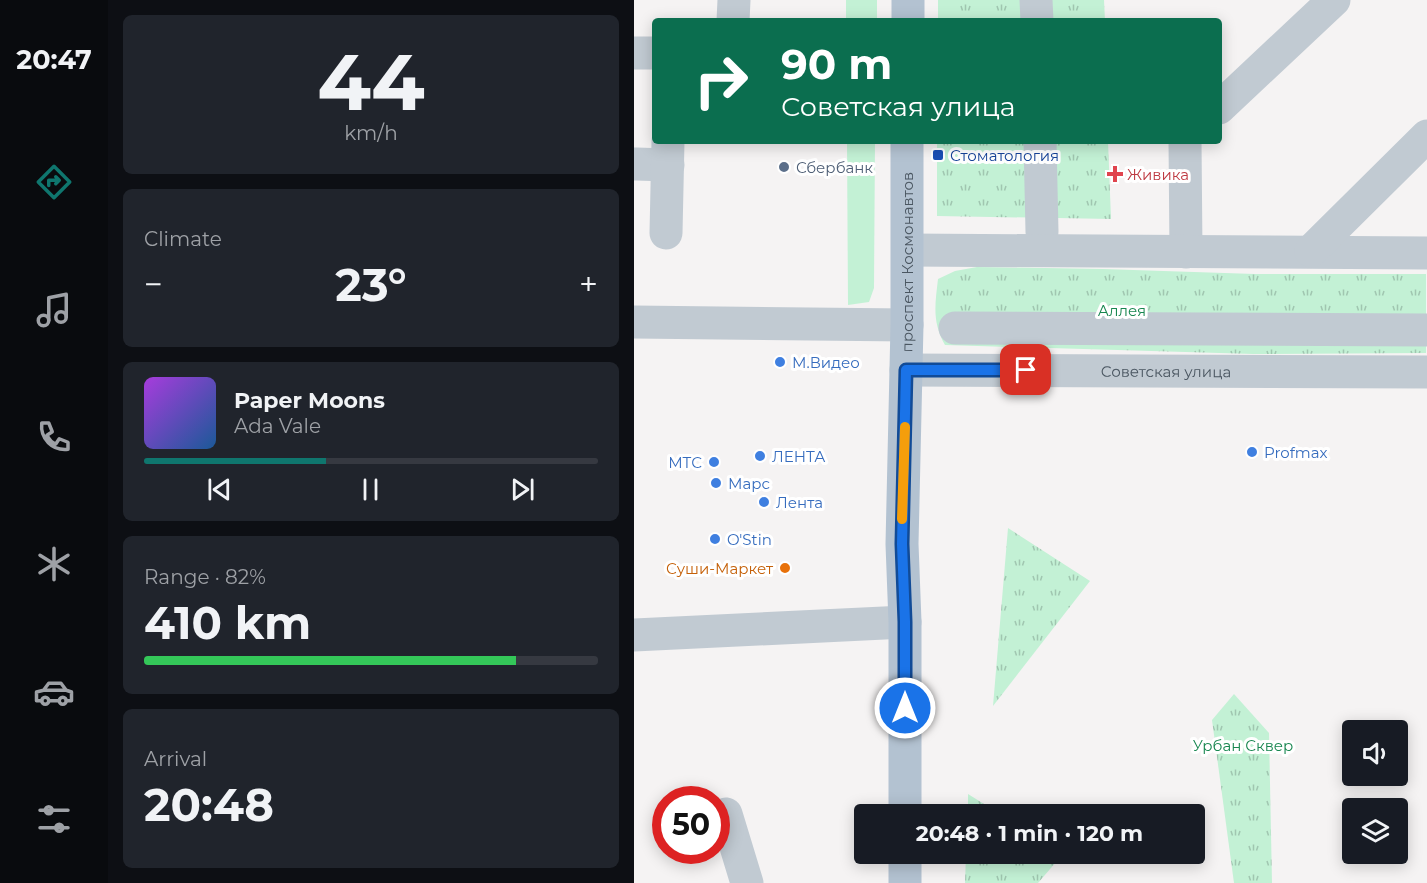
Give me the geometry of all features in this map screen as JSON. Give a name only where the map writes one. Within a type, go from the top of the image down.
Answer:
[{"type":"main road","points":[[908,0],[908,18]]},
{"type":"main road","name":"проспект Космонавтов","points":[[905,804],[905,622],[902,544],[908,250],[907,144]]},
{"type":"main road","points":[[905,864],[905,883]]},
{"type":"street","points":[[733,18],[734,0]]},
{"type":"street","points":[[1036,0],[1037,18]]},
{"type":"street","points":[[1222,105],[1334,0]]},
{"type":"street","points":[[634,53],[652,53]]},
{"type":"street","points":[[1311,251],[1426,136]]},
{"type":"street","points":[[1040,144],[1042,232]]},
{"type":"street","points":[[1185,144],[1186,252]]},
{"type":"street","points":[[636,164],[668,153],[666,233]]},
{"type":"street","points":[[908,250],[1426,253]]},
{"type":"street","points":[[634,322],[907,326]]},
{"type":"street","points":[[955,328],[1426,330]]},
{"type":"street","name":"Советская улица","points":[[906,370],[1426,372]]},
{"type":"street","points":[[634,635],[905,622]]},
{"type":"street","points":[[730,827],[747,883]]},
{"type":"green space","points":[[846,0],[877,0],[877,18],[846,18]]},
{"type":"green space","points":[[938,0],[1104,0],[1105,18],[938,18]]},
{"type":"green space","points":[[847,144],[875,144],[874,288],[869,302],[848,305]]},
{"type":"green space","points":[[937,144],[1108,144],[1111,219],[937,216]]},
{"type":"green space","name":"Аллея","points":[[977,267],[1255,274],[1426,274],[1426,353],[1253,354],[945,345],[936,321],[938,279],[955,271]]},
{"type":"green space","points":[[1008,528],[1090,581],[993,706]]},
{"type":"green space","name":"Урбан Сквер","points":[[1234,694],[1269,733],[1272,883],[1234,883],[1212,720]]},
{"type":"green space","points":[[968,794],[984,804],[968,804]]},
{"type":"green space","points":[[966,864],[1054,864],[1038,883],[965,883]]},
{"type":"slow traffic","points":[[902,519],[905,427]]},
{"type":"place","name":"Стоматология","points":[[938,155]]},
{"type":"place","name":"Сбербанк","points":[[784,167]]},
{"type":"place","name":"Живика","points":[[1115,174]]},
{"type":"place","name":"М.Видео","points":[[780,362]]},
{"type":"place","name":"Profmax","points":[[1252,452]]},
{"type":"place","name":"ЛЕНТА","points":[[760,456]]},
{"type":"place","name":"МТС","points":[[714,462]]},
{"type":"place","name":"Марс","points":[[716,483]]},
{"type":"place","name":"Лента","points":[[764,502]]},
{"type":"place","name":"O'Stin","points":[[715,539]]},
{"type":"place","name":"Суши-Маркет","points":[[785,568]]},
{"type":"route","points":[[905,708],[902,544],[906,370],[1026,370]]}]
